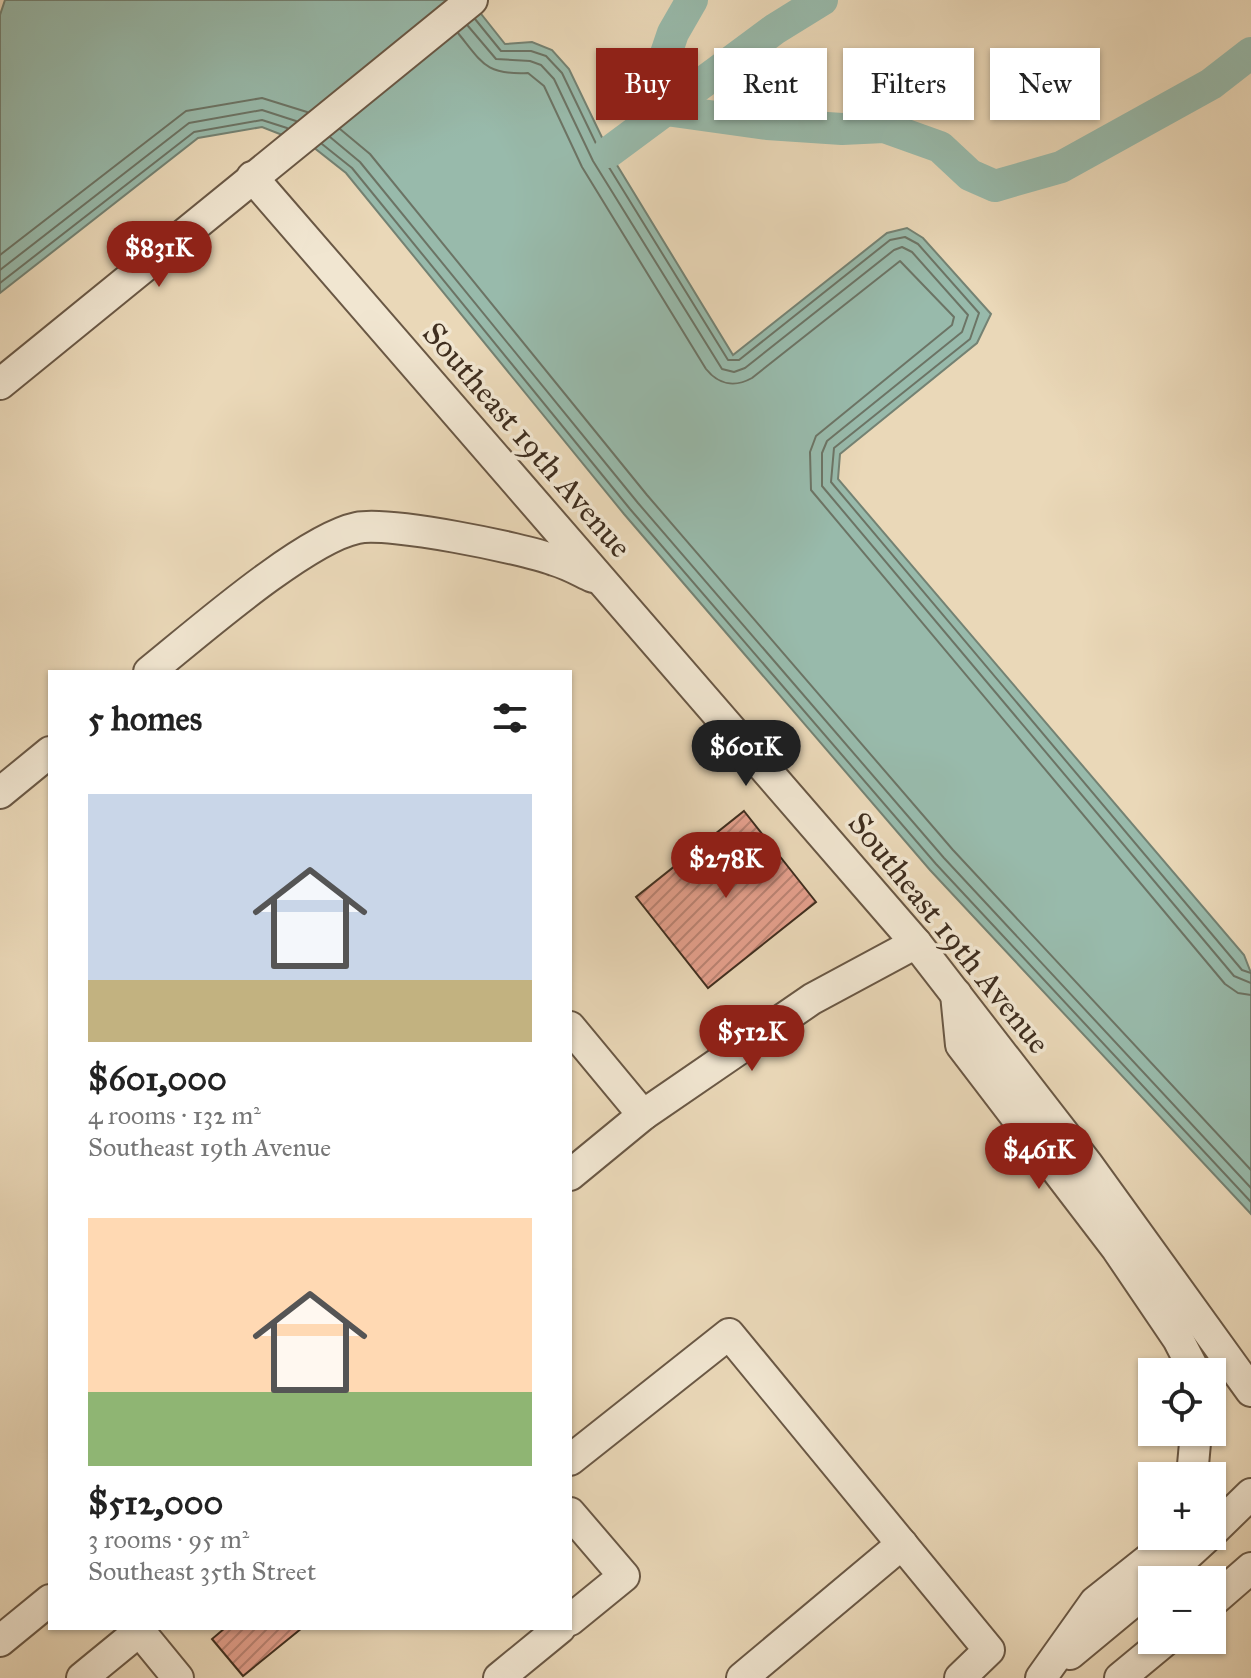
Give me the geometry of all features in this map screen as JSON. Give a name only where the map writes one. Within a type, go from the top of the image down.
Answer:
[{"type":"street","points":[[0,384],[472,0]]},
{"type":"street","name":"Southeast 19th Avenue","points":[[252,177],[916,943],[1088,1165],[1251,1391]]},
{"type":"street","points":[[151,670],[212,621],[325,539],[359,527],[396,527],[553,559],[602,581]]},
{"type":"street","points":[[0,793],[48,754]]},
{"type":"street","points":[[572,1173],[643,1115],[812,999],[916,943]]},
{"type":"street","points":[[956,994],[961,1045],[1117,1249],[1188,1358]]},
{"type":"street","points":[[572,1029],[643,1115]]},
{"type":"street","points":[[572,1458],[729,1334],[989,1650],[960,1678]]},
{"type":"street","points":[[1226,1518],[1251,1494]]},
{"type":"street","points":[[572,1515],[624,1576],[572,1618]]},
{"type":"street","points":[[742,1678],[902,1544]]},
{"type":"street","points":[[1041,1678],[1095,1602],[1160,1550]]},
{"type":"street","points":[[1175,1566],[1193,1550]]},
{"type":"street","points":[[1226,1590],[1251,1568]]},
{"type":"street","points":[[1041,1678],[1138,1598]]},
{"type":"street","points":[[0,1641],[48,1602]]},
{"type":"street","points":[[82,1678],[139,1630]]},
{"type":"street","points":[[141,1630],[178,1678]]},
{"type":"street","points":[[499,1678],[558,1630]]},
{"type":"street","points":[[1120,1678],[1149,1654]]},
{"type":"water","points":[[5,0],[470,0],[505,44],[532,42],[552,50],[569,69],[609,152],[733,355],[887,233],[907,228],[923,238],[991,314],[977,343],[840,454],[838,479],[1244,955],[1251,973],[1251,1214],[930,870],[624,514],[346,173],[313,147],[262,127],[198,138],[0,293],[0,15]]},
{"type":"building","points":[[744,811],[816,902],[708,988],[636,897]]},
{"type":"building","points":[[223,1630],[300,1630],[243,1676],[212,1639]]},
{"type":"waterway","points":[[692,0],[673,33],[657,80],[666,110],[767,124],[842,129],[884,127],[940,147],[970,175],[995,186],[1061,167],[1211,84],[1251,53]]},
{"type":"waterway","points":[[609,152],[775,29],[822,0]]}]
